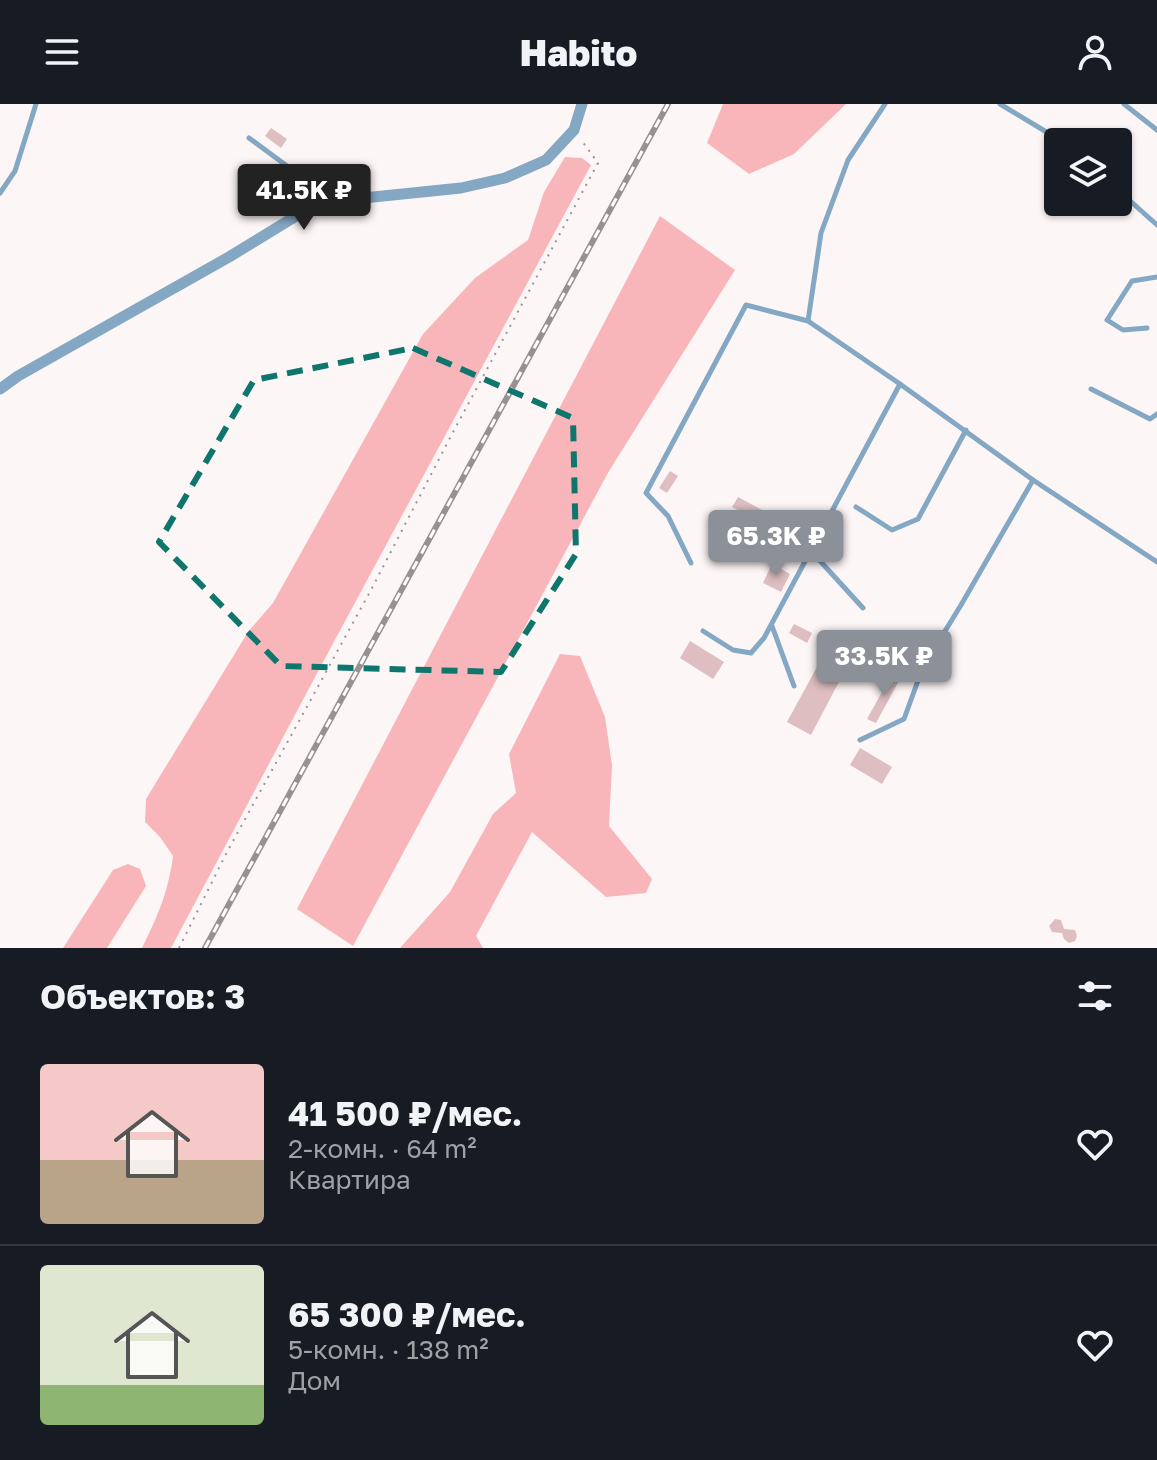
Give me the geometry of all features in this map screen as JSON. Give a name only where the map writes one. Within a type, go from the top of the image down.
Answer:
[{"type":"street","points":[[0,389],[314,205],[461,188],[505,178],[546,160],[574,130],[582,104]]},
{"type":"lane","points":[[0,193],[15,171],[36,104]]},
{"type":"lane","points":[[808,321],[821,233],[848,160],[885,104]]},
{"type":"lane","points":[[1000,104],[1044,131]]},
{"type":"lane","points":[[1124,104],[1157,130]]},
{"type":"lane","points":[[249,138],[334,201]]},
{"type":"lane","points":[[1132,203],[1157,225]]},
{"type":"lane","points":[[1147,328],[1123,330],[1107,320],[1132,281],[1157,277]]},
{"type":"lane","points":[[691,563],[668,516],[646,493],[746,305],[808,321],[1033,480],[1157,562]]},
{"type":"lane","points":[[703,631],[733,650],[751,653],[764,638],[900,384]]},
{"type":"lane","points":[[1091,389],[1150,419],[1157,414]]},
{"type":"lane","points":[[856,507],[892,530],[918,519],[966,430]]},
{"type":"lane","points":[[860,740],[904,719],[923,667],[1033,480]]},
{"type":"lane","points":[[718,556],[811,551],[863,608]]},
{"type":"lane","points":[[771,625],[794,686]]},
{"type":"path","points":[[179,948],[227,852],[371,590],[598,163],[574,130]]},
{"type":"highlighted area","points":[[413,348],[573,418],[576,554],[501,672],[281,666],[159,542],[254,380]]},
{"type":"shaded area","points":[[723,104],[846,104],[794,154],[749,174],[707,143]]},
{"type":"shaded area","points":[[565,157],[582,158],[591,165],[171,948],[142,948],[162,904],[173,856],[145,822],[146,799],[248,632],[273,603],[423,334],[475,278],[528,240],[544,192]]},
{"type":"shaded area","points":[[660,216],[735,270],[609,471],[353,946],[297,909]]},
{"type":"shaded area","points":[[560,654],[580,656],[605,717],[612,765],[609,826],[652,879],[646,893],[606,897],[532,832],[476,936],[483,948],[400,948],[450,892],[493,814],[516,793],[509,754]]},
{"type":"shaded area","points":[[128,864],[140,869],[146,886],[107,948],[63,948],[113,870]]},
{"type":"building","points":[[271,128],[287,139],[281,148],[265,136]]},
{"type":"building","points":[[670,471],[678,476],[667,493],[659,488]]},
{"type":"building","points":[[738,497],[799,530],[793,540],[732,507]]},
{"type":"building","points":[[772,564],[790,574],[781,592],[763,583]]},
{"type":"building","points":[[794,624],[812,633],[807,643],[789,633]]},
{"type":"building","points":[[844,631],[866,644],[856,662],[851,659],[811,735],[787,722],[824,654],[829,657]]},
{"type":"building","points":[[690,641],[724,662],[713,679],[680,658]]},
{"type":"building","points":[[893,672],[901,677],[876,723],[867,719]]},
{"type":"building","points":[[860,748],[892,767],[882,784],[850,765]]},
{"type":"building","points":[[1055,919],[1061,920],[1064,929],[1075,930],[1075,941],[1069,943],[1062,933],[1052,932],[1049,926]]},
{"type":"railway","points":[[205,948],[668,104]]}]
